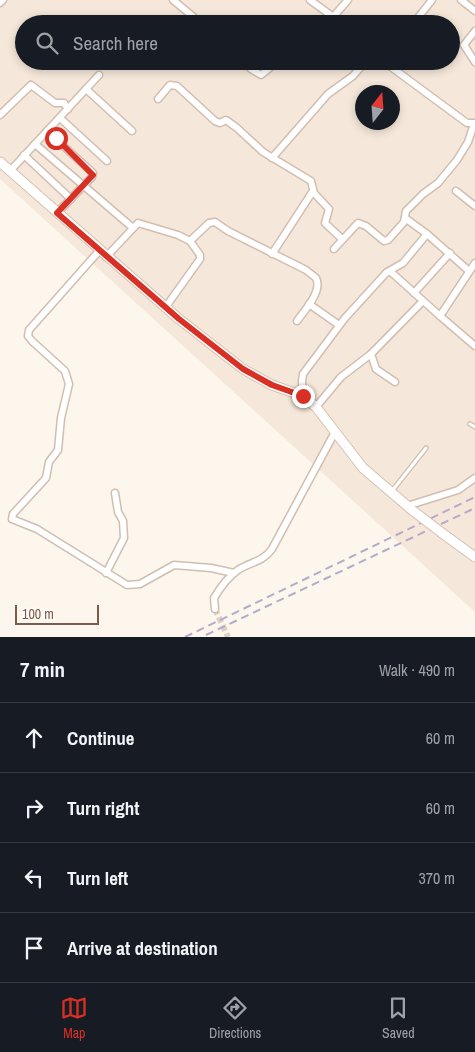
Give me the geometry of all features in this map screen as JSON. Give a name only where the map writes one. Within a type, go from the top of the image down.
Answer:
[{"type":"street","points":[[172,0],[191,15]]},
{"type":"street","points":[[310,0],[330,15]]},
{"type":"street","points":[[335,15],[348,0]]},
{"type":"street","points":[[420,15],[432,0]]},
{"type":"street","points":[[461,0],[475,11]]},
{"type":"street","points":[[475,31],[464,46],[475,62]]},
{"type":"street","points":[[253,70],[261,75],[267,70]]},
{"type":"street","points":[[272,158],[328,94],[358,70]]},
{"type":"street","points":[[334,248],[359,223],[386,242],[403,223],[406,211],[423,194],[438,183],[457,160],[467,144],[475,124],[468,123],[395,70]]},
{"type":"street","points":[[10,171],[99,74]]},
{"type":"street","points":[[0,115],[31,85],[55,103],[64,103],[68,109]]},
{"type":"street","points":[[158,99],[170,86],[177,86],[215,121],[218,123],[225,120],[232,124],[272,158],[311,181],[313,191],[329,209],[325,223],[342,239]]},
{"type":"street","points":[[86,89],[132,131]]},
{"type":"street","points":[[60,118],[107,161]]},
{"type":"street","points":[[47,131],[92,171],[92,177],[57,213]]},
{"type":"street","points":[[35,144],[132,228]]},
{"type":"street","points":[[24,155],[71,199]]},
{"type":"street","points":[[0,162],[166,308],[243,369],[272,385],[303,396],[316,407],[364,468],[410,508],[475,557]]},
{"type":"street","points":[[272,254],[313,191]]},
{"type":"street","points":[[456,191],[475,206]]},
{"type":"street","points":[[405,218],[450,253],[469,271]]},
{"type":"street","points":[[190,241],[213,221],[272,254],[306,270],[316,278],[317,288],[297,321]]},
{"type":"street","points":[[166,308],[200,259],[200,255],[190,241],[178,235],[162,232],[140,222],[103,254],[29,330],[28,336],[32,341],[65,371],[69,384],[61,418],[58,450],[49,462],[46,478],[12,517],[14,520],[37,529],[127,585],[136,586],[174,565],[211,568],[234,573]]},
{"type":"street","points":[[303,396],[303,374],[339,325],[389,271],[403,263],[427,234]]},
{"type":"street","points":[[414,293],[450,253]]},
{"type":"street","points":[[440,316],[475,263]]},
{"type":"street","points":[[389,271],[475,346]]},
{"type":"street","points":[[316,407],[341,377],[371,354],[424,302]]},
{"type":"street","points":[[309,304],[339,325]]},
{"type":"street","points":[[371,354],[376,369],[395,382]]},
{"type":"street","points":[[215,609],[213,601],[217,593],[234,573],[262,560],[272,549],[335,432]]},
{"type":"street","points":[[410,508],[458,490],[475,478]]},
{"type":"street","points":[[106,573],[124,538],[123,521],[118,512],[116,493]]},
{"type":"lane","points":[[470,424],[475,427]]},
{"type":"lane","points":[[391,492],[426,448]]},
{"type":"shaded area","points":[[0,0],[475,0],[475,612],[0,179]]},
{"type":"tunnel","points":[[215,609],[228,637]]},
{"type":"railway","points":[[185,637],[475,497]]},
{"type":"railway","points":[[206,635],[475,508]]},
{"type":"route","points":[[56,138],[93,173],[92,177],[57,213],[179,319],[243,369],[272,385],[303,396]]}]
